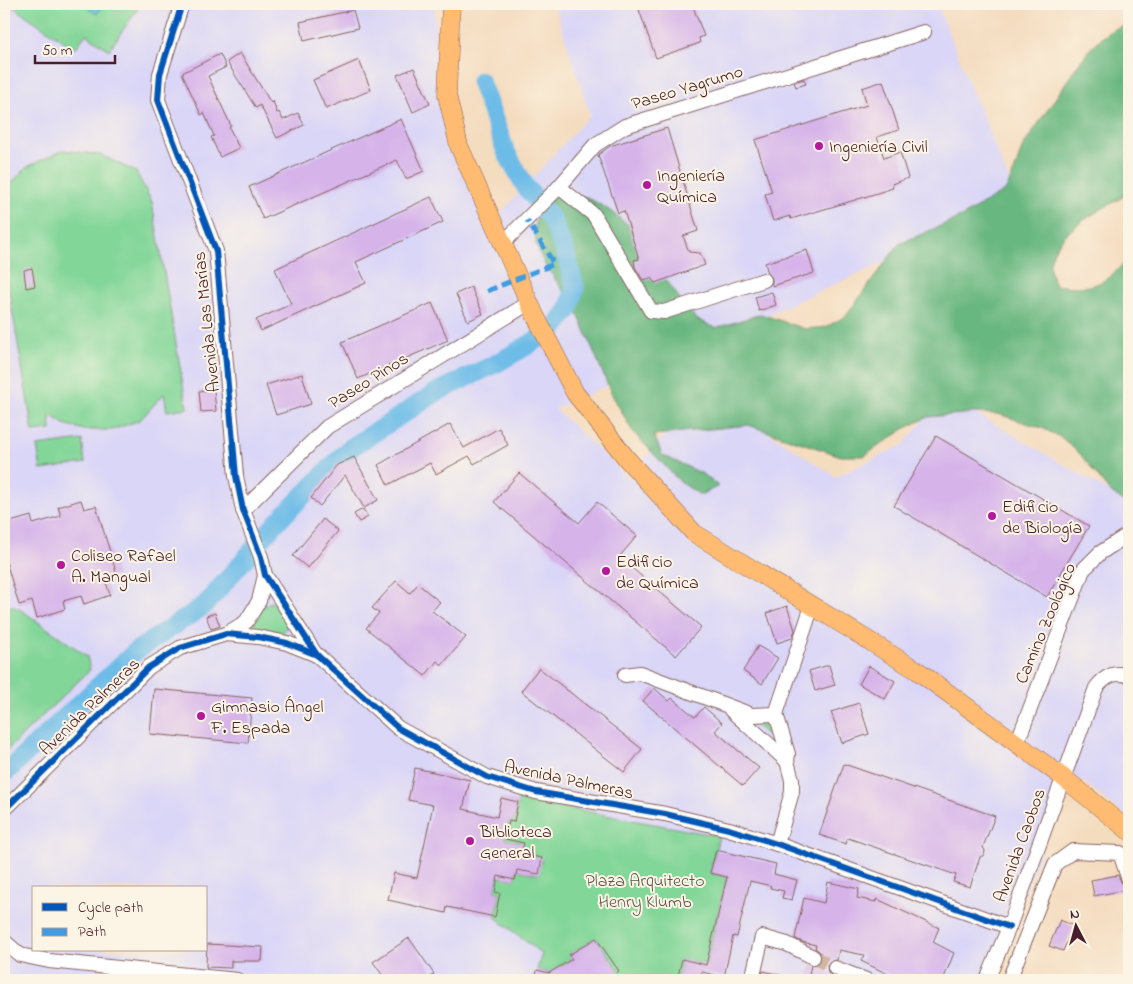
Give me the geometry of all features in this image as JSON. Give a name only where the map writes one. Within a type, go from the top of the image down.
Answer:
[{"type":"main road","points":[[451,4],[447,95],[459,146],[532,308],[575,393],[627,459],[694,533],[918,671],[1064,778],[1129,831]]},
{"type":"street","name":"Avenida Las Marías","points":[[182,4],[160,74],[158,100],[216,251],[236,476],[243,510],[265,575]]},
{"type":"street","name":"Paseo Yagrumo","points":[[502,244],[559,187],[595,145],[625,126],[924,32]]},
{"type":"street","points":[[559,187],[594,214],[651,311],[664,312],[764,280]]},
{"type":"street","name":"Paseo Pinos","points":[[243,510],[327,427],[532,308]]},
{"type":"street","name":"Camino Zoológico","points":[[1017,743],[1084,570],[1100,553],[1129,534]]},
{"type":"street","points":[[265,575],[317,655]]},
{"type":"street","name":"Avenida Palmeras","points":[[4,810],[149,667],[180,648],[226,634],[246,622],[259,601],[265,575]]},
{"type":"street","points":[[777,844],[792,792],[792,780],[787,761],[788,754],[776,714],[812,606]]},
{"type":"street","name":"Avenida Palmeras","points":[[226,634],[258,637],[287,643],[317,655],[398,728],[487,777],[536,792],[665,814],[729,829],[777,844],[1008,927]]},
{"type":"street","points":[[625,675],[640,673],[752,715],[776,714]]},
{"type":"street","name":"Avenida Caobos","points":[[987,980],[1096,688],[1102,680],[1110,675],[1121,673],[1129,676]]},
{"type":"street","points":[[727,706],[787,761]]},
{"type":"street","points":[[1009,980],[1055,864],[1073,851],[1120,852],[1129,880]]},
{"type":"street","points":[[752,980],[762,937],[786,944],[813,957]]},
{"type":"street","points":[[4,941],[20,955],[49,961],[237,980]]},
{"type":"street","points":[[836,968],[866,980]]},
{"type":"shaded area","points":[[4,4],[434,4],[442,110],[488,227],[590,115],[554,4],[956,4],[939,9],[1018,203],[555,409],[629,478],[702,389],[836,477],[903,445],[945,395],[1129,503],[1129,819],[1082,780],[1071,783],[1065,791],[990,980],[4,980]]},
{"type":"green space","points":[[9,4],[141,4],[109,50],[86,34],[75,49]]},
{"type":"green space","points":[[1129,24],[1129,193],[1094,213],[1071,230],[1054,251],[1050,265],[1055,285],[1080,287],[1097,284],[1105,280],[1129,257],[1129,506],[1110,492],[1081,455],[1062,438],[1042,428],[998,414],[974,413],[928,417],[904,429],[864,456],[841,456],[748,425],[654,435],[662,455],[701,473],[719,486],[700,495],[679,481],[633,432],[611,393],[572,303],[545,265],[536,245],[535,222],[544,203],[564,193],[587,197],[609,210],[627,224],[696,319],[716,328],[761,314],[805,329],[826,327],[846,316],[899,244],[963,216],[1006,190],[1022,148],[1079,63],[1095,43],[1114,29]]},
{"type":"green space","points":[[63,150],[101,155],[136,172],[152,202],[187,408],[167,411],[164,394],[140,420],[112,430],[84,430],[64,424],[50,415],[51,430],[33,432],[4,262],[4,191],[27,167]]},
{"type":"green space","points":[[82,440],[85,463],[41,470],[37,446]]},
{"type":"green space","points":[[271,602],[279,607],[286,620],[286,629],[283,633],[257,629],[254,625],[260,611]]},
{"type":"green space","points":[[12,606],[21,610],[87,656],[90,670],[4,753],[4,608]]},
{"type":"green space","points":[[770,720],[776,743],[752,722]]},
{"type":"green space","name":"Plaza Arquitecto Henry Klumb","points":[[518,799],[719,836],[710,873],[727,877],[706,965],[682,959],[677,980],[612,980],[618,977],[616,973],[619,970],[596,938],[569,955],[572,959],[549,973],[537,970],[542,954],[495,917],[500,893],[495,892],[498,876],[515,880],[517,870],[538,874],[542,859],[521,854],[523,843],[505,839],[509,821],[514,822]]},
{"type":"water","points":[[81,4],[104,4],[97,14]]},
{"type":"building","points":[[637,4],[692,4],[704,36],[699,38],[700,43],[656,58]]},
{"type":"building","points":[[353,10],[358,28],[304,41],[300,22]]},
{"type":"building","points":[[240,53],[271,103],[273,101],[277,113],[279,112],[283,120],[298,113],[304,125],[277,138],[260,105],[256,108],[227,62]]},
{"type":"building","points":[[220,54],[226,67],[208,76],[239,148],[220,157],[211,137],[214,136],[204,113],[201,115],[182,73]]},
{"type":"building","points":[[359,60],[371,90],[326,109],[313,80]]},
{"type":"building","points":[[414,68],[430,104],[413,112],[397,75]]},
{"type":"building","points":[[804,79],[806,84],[796,87],[794,82]]},
{"type":"building","name":"Ingeniería Civil","points":[[883,81],[899,130],[877,137],[884,158],[900,152],[908,178],[892,184],[893,188],[791,219],[790,216],[773,221],[765,194],[772,192],[755,140],[867,105],[862,88]]},
{"type":"building","points":[[401,119],[424,171],[406,179],[397,160],[263,219],[249,187]]},
{"type":"building","name":"Ingeniería Química","points":[[667,128],[698,231],[683,236],[689,252],[700,253],[705,265],[655,283],[651,278],[643,280],[635,267],[634,260],[639,259],[624,211],[618,213],[598,155],[610,146]]},
{"type":"building","points":[[431,197],[443,222],[356,262],[366,283],[261,331],[256,320],[291,304],[275,269]]},
{"type":"building","points":[[807,250],[814,273],[772,286],[772,278],[768,273],[765,263]]},
{"type":"building","points":[[32,268],[35,286],[26,288],[24,270]]},
{"type":"building","points":[[471,287],[483,314],[468,321],[456,294]]},
{"type":"building","points":[[772,292],[776,305],[759,311],[755,297]]},
{"type":"building","points":[[432,303],[448,340],[358,379],[342,342]]},
{"type":"building","points":[[302,374],[311,404],[276,415],[266,385]]},
{"type":"building","points":[[214,390],[216,411],[201,412],[199,391]]},
{"type":"building","points":[[450,424],[464,448],[499,428],[508,445],[474,464],[469,456],[436,474],[430,463],[388,485],[378,465]]},
{"type":"building","name":"Edificio de Biología","points":[[936,436],[1089,526],[1047,597],[894,506]]},
{"type":"building","points":[[354,457],[378,500],[364,508],[345,475],[320,506],[311,498],[337,465]]},
{"type":"building","name":"Edificio de Química","points":[[519,473],[579,523],[597,502],[637,536],[619,557],[701,627],[676,656],[494,502]]},
{"type":"building","name":"Coliseo Rafael A. Mangual","points":[[81,500],[84,509],[96,506],[117,575],[105,579],[110,595],[84,604],[81,596],[63,601],[65,609],[37,618],[32,601],[19,605],[4,555],[4,533],[10,531],[7,523],[31,516],[33,524],[61,516],[58,507]]},
{"type":"building","points":[[363,509],[368,517],[359,522],[354,514]]},
{"type":"building","points":[[323,519],[338,531],[308,568],[293,556]]},
{"type":"building","points":[[396,581],[410,593],[418,584],[440,602],[432,611],[466,637],[442,665],[437,661],[425,676],[366,628],[379,613],[372,608]]},
{"type":"building","points":[[787,606],[795,630],[792,638],[777,643],[767,613]]},
{"type":"building","points":[[215,613],[220,626],[211,629],[206,616]]},
{"type":"building","points":[[758,646],[778,658],[762,684],[743,671]]},
{"type":"building","points":[[829,665],[835,685],[815,691],[809,671]]},
{"type":"building","points":[[869,666],[895,681],[885,699],[859,684]]},
{"type":"building","points":[[539,668],[642,749],[624,772],[521,691]]},
{"type":"building","points":[[654,688],[669,701],[672,698],[695,717],[704,707],[722,723],[715,731],[759,768],[743,786],[643,701]]},
{"type":"building","name":"Gimnasio Ángel F. Espada","points":[[154,689],[252,698],[248,743],[150,734]]},
{"type":"building","points":[[859,703],[869,734],[842,743],[831,712]]},
{"type":"building","points":[[844,764],[995,816],[983,847],[984,855],[980,857],[970,887],[953,882],[956,875],[848,838],[846,844],[819,835]]},
{"type":"building","name":"Biblioteca General","points":[[415,768],[470,780],[463,809],[497,817],[501,798],[518,802],[514,822],[509,821],[505,839],[524,843],[521,854],[542,858],[539,874],[517,870],[515,880],[498,876],[495,892],[500,893],[495,917],[447,907],[446,913],[388,900],[394,873],[417,878],[433,805],[408,800]]},
{"type":"building","points":[[716,850],[776,864],[774,874],[797,880],[792,900],[782,898],[784,891],[750,881],[737,937],[733,936],[724,977],[702,972],[700,980],[677,980],[682,959],[706,965],[727,877],[710,873]]},
{"type":"building","points":[[1118,875],[1125,890],[1094,896],[1091,880]]},
{"type":"building","points":[[828,882],[859,889],[857,898],[876,902],[877,899],[939,928],[933,942],[954,953],[943,980],[900,980],[861,961],[864,955],[839,950],[837,960],[830,961],[827,965],[828,973],[834,977],[833,980],[808,980],[811,965],[818,964],[822,956],[815,948],[816,945],[802,942],[795,938],[804,898],[824,903]]},
{"type":"building","points":[[1060,920],[1074,926],[1063,951],[1049,946]]},
{"type":"building","points":[[409,938],[434,974],[426,980],[386,980],[373,962]]},
{"type":"building","points":[[596,938],[619,971],[616,973],[618,977],[612,980],[535,980],[537,970],[549,973],[572,959],[569,955]]},
{"type":"building","points":[[208,944],[263,947],[262,961],[231,961],[231,968],[206,967]]},
{"type":"building","points":[[763,971],[789,977],[788,980],[761,980]]},
{"type":"waterway","points":[[4,774],[136,651],[205,605],[276,523],[349,449],[437,392],[497,363],[530,344],[555,327],[569,309],[575,287],[564,248],[550,217],[525,186],[506,152],[480,81]]},
{"type":"tunnel","points":[[813,957],[835,968]]},
{"type":"marked path","points":[[487,291],[554,264],[527,220]]},
{"type":"cycle path","points":[[182,4],[160,74],[158,100],[216,251],[236,476],[243,510],[261,557],[265,575],[317,655]]},
{"type":"cycle path","points":[[4,810],[149,667],[180,648],[226,634],[258,637],[287,643],[317,655],[398,728],[487,777],[536,792],[665,814],[729,829],[777,844],[1009,927]]},
{"type":"place","name":"Ingeniería Civil","points":[[819,146]]},
{"type":"place","name":"Ingeniería Química","points":[[647,185]]},
{"type":"place","name":"Edificio de Biología","points":[[992,516]]},
{"type":"place","name":"Coliseo Rafael A. Mangual","points":[[61,565]]},
{"type":"place","name":"Edificio de Química","points":[[606,571]]},
{"type":"place","name":"Gimnasio Ángel F. Espada","points":[[201,716]]},
{"type":"place","name":"Biblioteca General","points":[[470,841]]}]
